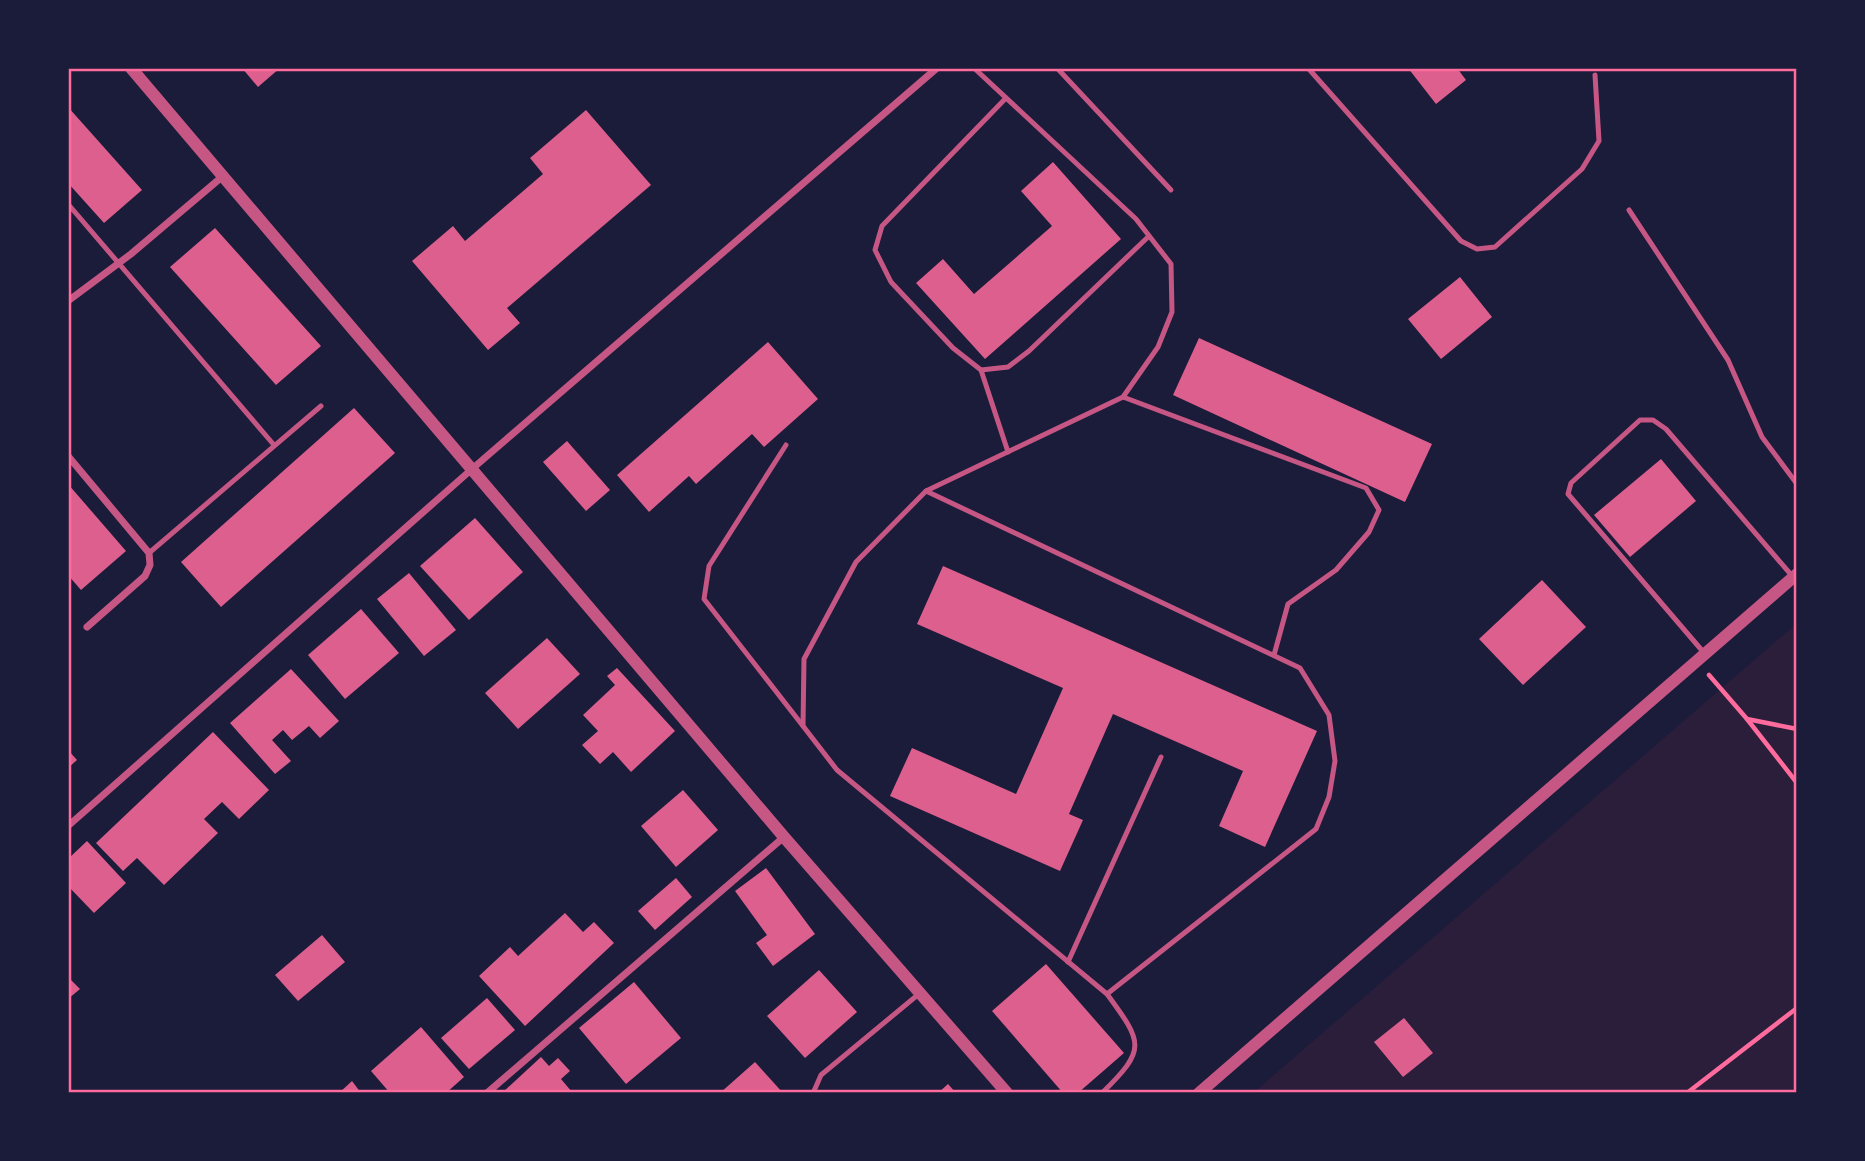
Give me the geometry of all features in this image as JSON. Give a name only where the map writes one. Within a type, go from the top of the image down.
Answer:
[{"type":"street","points":[[131,68],[784,837],[1007,1093]]},
{"type":"street","points":[[68,826],[472,469],[937,68]]},
{"type":"street","points":[[68,301],[118,264],[223,176]]},
{"type":"street","points":[[68,456],[149,553],[150,565],[145,576],[87,627]]},
{"type":"street","points":[[1199,1093],[1795,575]]},
{"type":"street","points":[[487,1093],[784,837]]},
{"type":"lane","points":[[803,726],[804,659],[856,562],[926,492],[1123,397],[1158,347],[1172,312],[1171,264],[1136,219],[974,68]]},
{"type":"lane","points":[[1057,68],[1171,190]]},
{"type":"lane","points":[[1308,68],[1461,241],[1477,249],[1495,247],[1582,169],[1599,141],[1595,75]]},
{"type":"lane","points":[[1006,98],[882,226],[875,250],[891,282],[953,348],[981,370],[1008,452]]},
{"type":"lane","points":[[68,204],[274,445]]},
{"type":"lane","points":[[1629,211],[1728,360],[1762,438],[1797,484]]},
{"type":"lane","points":[[981,370],[1008,367],[1029,351],[1149,236]]},
{"type":"lane","points":[[1123,397],[1366,488],[1379,510],[1369,532],[1336,570],[1288,604],[1274,655]]},
{"type":"lane","points":[[149,553],[321,406]]},
{"type":"lane","points":[[1702,658],[1568,494],[1571,483],[1640,420],[1653,420],[1666,429],[1795,575]]},
{"type":"lane","points":[[786,445],[709,566],[704,599],[837,770],[1107,994],[1132,1028],[1136,1050],[1125,1070],[1101,1093]]},
{"type":"lane","points":[[926,492],[1300,668],[1329,715],[1335,761],[1329,797],[1316,829],[1107,994]]},
{"type":"lane","points":[[1068,962],[1161,757]]},
{"type":"lane","points":[[816,1093],[814,1091],[821,1075],[920,993]]},
{"type":"path","points":[[1702,658],[1797,783]]},
{"type":"path","points":[[1747,719],[1797,729]]},
{"type":"path","points":[[1687,1093],[1797,1008]]},
{"type":"shaded area","points":[[1797,623],[1797,1093],[1253,1093]]},
{"type":"building","points":[[242,68],[280,68],[258,87]]},
{"type":"building","points":[[1408,68],[1457,68],[1466,80],[1436,104]]},
{"type":"building","points":[[68,107],[142,190],[104,223],[68,183]]},
{"type":"building","points":[[586,110],[651,185],[507,308],[520,323],[488,350],[412,261],[453,226],[465,241],[543,174],[530,158]]},
{"type":"building","points":[[1053,162],[1121,239],[985,359],[916,283],[943,259],[974,294],[1052,226],[1021,191]]},
{"type":"building","points":[[215,228],[321,346],[276,385],[170,267]]},
{"type":"building","points":[[1460,277],[1492,317],[1441,359],[1408,319]]},
{"type":"building","points":[[1199,338],[1432,444],[1405,502],[1173,395]]},
{"type":"building","points":[[768,342],[818,399],[764,447],[752,434],[696,484],[689,476],[649,512],[617,475]]},
{"type":"building","points":[[354,408],[395,453],[221,607],[181,562]]},
{"type":"building","points":[[567,441],[610,490],[586,511],[543,462]]},
{"type":"building","points":[[1661,459],[1696,501],[1630,557],[1594,515]]},
{"type":"building","points":[[68,484],[126,551],[81,590],[68,575]]},
{"type":"building","points":[[475,518],[523,572],[469,620],[420,566]]},
{"type":"building","points":[[943,566],[1317,731],[1265,847],[1219,826],[1243,771],[1113,714],[1069,814],[1083,820],[1060,871],[890,796],[912,748],[1016,794],[1063,688],[917,624]]},
{"type":"building","points":[[409,573],[456,630],[424,656],[377,599]]},
{"type":"building","points":[[1542,580],[1586,627],[1523,685],[1479,639]]},
{"type":"building","points":[[361,609],[399,653],[345,699],[308,655]]},
{"type":"building","points":[[547,638],[580,674],[518,729],[485,693]]},
{"type":"building","points":[[617,668],[675,731],[631,772],[613,752],[600,764],[582,745],[598,731],[583,715],[615,685],[607,676]]},
{"type":"building","points":[[291,669],[339,721],[320,738],[309,726],[292,740],[283,730],[272,740],[291,761],[275,774],[230,723]]},
{"type":"building","points":[[213,732],[269,790],[239,819],[222,802],[204,819],[218,833],[164,885],[137,858],[123,871],[96,843]]},
{"type":"building","points":[[68,750],[77,760],[68,768]]},
{"type":"building","points":[[683,790],[718,830],[676,867],[641,826]]},
{"type":"building","points":[[87,841],[126,883],[94,913],[68,886],[68,859]]},
{"type":"building","points":[[766,868],[815,934],[773,966],[756,943],[767,935],[735,891]]},
{"type":"building","points":[[676,878],[692,897],[655,930],[638,911]]},
{"type":"building","points":[[565,913],[583,932],[594,922],[614,943],[525,1026],[479,976],[510,947],[518,956]]},
{"type":"building","points":[[322,935],[345,962],[298,1001],[275,975]]},
{"type":"building","points":[[1046,964],[1124,1053],[1078,1093],[1063,1093],[992,1011]]},
{"type":"building","points":[[819,970],[857,1012],[805,1058],[767,1016]]},
{"type":"building","points":[[68,977],[80,989],[68,999]]},
{"type":"building","points":[[634,982],[681,1038],[626,1084],[579,1028]]},
{"type":"building","points":[[487,998],[515,1030],[469,1069],[441,1038]]},
{"type":"building","points":[[1404,1018],[1433,1053],[1403,1077],[1374,1042]]},
{"type":"building","points":[[421,1027],[464,1077],[446,1093],[390,1093],[371,1071]]},
{"type":"building","points":[[541,1057],[549,1066],[558,1058],[570,1071],[561,1079],[572,1092],[502,1093]]},
{"type":"building","points":[[755,1062],[783,1093],[720,1093]]},
{"type":"building","points":[[352,1081],[361,1093],[339,1093]]},
{"type":"building","points":[[948,1084],[956,1093],[938,1093]]}]
